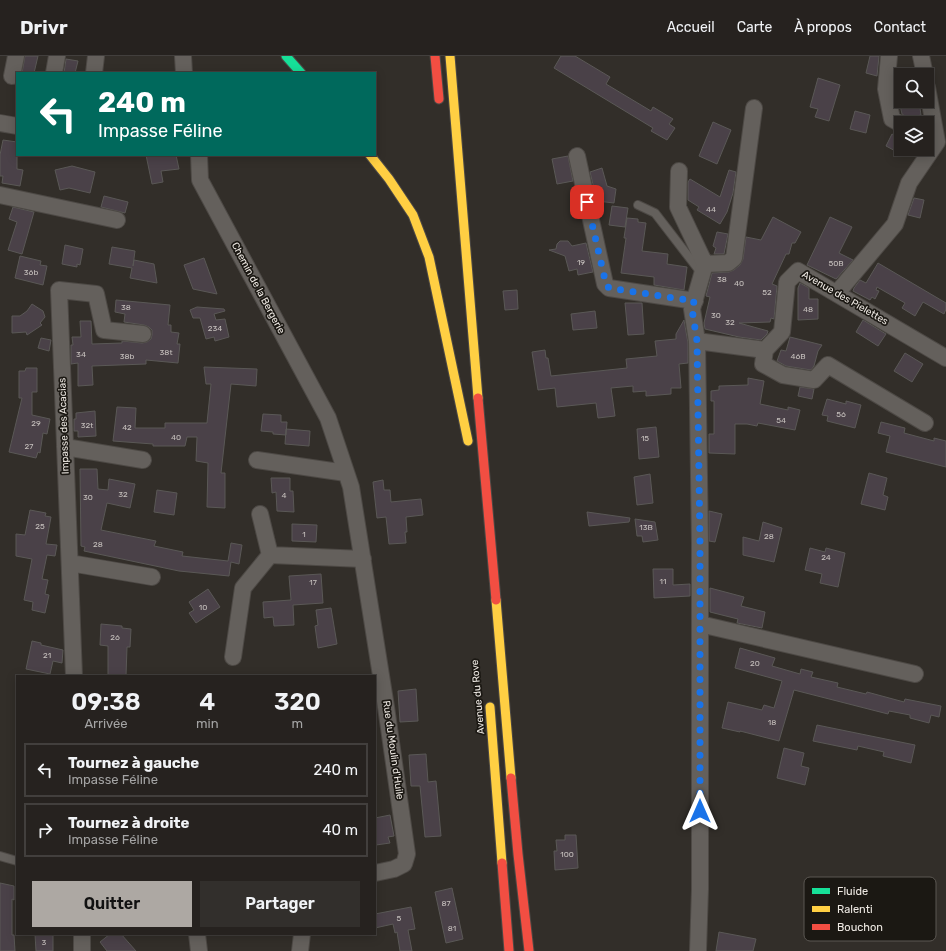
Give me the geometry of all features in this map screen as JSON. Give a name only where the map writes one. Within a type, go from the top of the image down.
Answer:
[{"type":"main road","points":[[286,56],[300,72]]},
{"type":"main road","points":[[435,56],[440,111]]},
{"type":"main road","points":[[450,56],[472,333],[517,846],[529,951]]},
{"type":"main road","points":[[371,156],[389,179],[413,216],[429,257],[468,445],[461,362]]},
{"type":"main road","name":"Avenue du Rove","points":[[489,701],[509,951]]},
{"type":"street","points":[[12,76],[16,56]]},
{"type":"street","points":[[54,72],[57,56]]},
{"type":"street","points":[[94,72],[96,56]]},
{"type":"street","points":[[182,56],[184,72]]},
{"type":"street","points":[[889,56],[886,89],[892,119],[894,120]]},
{"type":"street","points":[[921,56],[924,68]]},
{"type":"street","points":[[704,269],[728,263],[734,258],[754,108]]},
{"type":"street","points":[[0,122],[16,126]]},
{"type":"street","points":[[934,136],[937,142],[934,147]]},
{"type":"street","name":"Chemin de la Bergerie","points":[[199,156],[200,180],[328,418],[351,487],[364,559]]},
{"type":"street","points":[[577,156],[606,284],[609,288],[694,301]]},
{"type":"street","points":[[837,293],[895,224],[910,183],[928,156]]},
{"type":"street","points":[[678,171],[678,207],[704,269],[692,309],[697,341],[700,544],[700,889],[698,951]]},
{"type":"street","points":[[0,194],[117,220]]},
{"type":"street","name":"Avenue des Pielettes","points":[[765,350],[782,332],[787,282],[798,272],[837,293],[946,358]]},
{"type":"street","name":"Impasse des Acacias","points":[[74,675],[59,290],[96,294],[104,330],[143,334]]},
{"type":"street","points":[[697,341],[765,350],[763,364],[783,374],[814,380],[828,365],[925,423]]},
{"type":"street","points":[[65,447],[143,460]]},
{"type":"street","points":[[257,460],[346,473]]},
{"type":"street","points":[[260,514],[270,555]]},
{"type":"street","points":[[270,555],[364,559]]},
{"type":"street","points":[[233,658],[243,588],[270,555]]},
{"type":"street","name":"Rue du Moulin d'Huile","points":[[364,559],[408,854],[404,864],[394,869],[376,873]]},
{"type":"street","points":[[70,563],[152,578]]},
{"type":"street","points":[[700,624],[915,674]]},
{"type":"street","points":[[82,935],[82,951]]},
{"type":"street","points":[[197,935],[198,951]]},
{"type":"street","points":[[300,951],[302,935]]},
{"type":"lane","points":[[638,205],[655,213],[704,269]]},
{"type":"lane","points":[[0,856],[16,861]]},
{"type":"building","points":[[25,56],[38,56],[34,72],[22,72]]},
{"type":"building","points":[[561,56],[575,56],[610,77],[606,84],[651,111],[653,107],[673,119],[669,124],[675,128],[667,140],[651,131],[653,128],[554,68]]},
{"type":"building","points":[[870,56],[879,56],[877,76],[866,73]]},
{"type":"building","points":[[66,59],[78,61],[75,72],[64,72]]},
{"type":"building","points":[[818,78],[840,85],[829,121],[815,117],[818,109],[810,107]]},
{"type":"building","points":[[901,108],[920,108],[921,115],[905,116],[902,114]]},
{"type":"building","points":[[855,111],[870,115],[866,133],[850,129]]},
{"type":"building","points":[[713,122],[731,130],[717,164],[699,156]]},
{"type":"building","points":[[892,134],[894,135],[894,150],[886,146]]},
{"type":"building","points":[[3,140],[16,142],[17,169],[23,170],[20,186],[2,183],[3,176],[0,176],[0,155]]},
{"type":"building","points":[[146,156],[176,156],[179,169],[161,171],[163,182],[152,184]]},
{"type":"building","points":[[568,156],[573,181],[557,184],[552,159]]},
{"type":"building","points":[[72,166],[95,172],[90,193],[69,188],[60,190],[55,170]]},
{"type":"building","points":[[602,168],[607,186],[616,189],[614,203],[597,201],[590,172]]},
{"type":"building","points":[[729,170],[736,172],[733,193],[727,212],[720,224],[697,210],[699,207],[688,200],[688,182],[690,179],[720,197]]},
{"type":"building","points":[[104,196],[128,202],[125,213],[101,207]]},
{"type":"building","points":[[914,198],[924,200],[920,218],[908,215]]},
{"type":"building","points":[[612,206],[628,208],[625,227],[609,225]]},
{"type":"building","points":[[13,207],[34,212],[22,254],[8,250],[17,222],[9,219]]},
{"type":"building","points":[[773,217],[801,232],[795,243],[792,243],[789,254],[786,254],[772,284],[777,286],[774,319],[771,318],[770,322],[739,323],[768,331],[767,334],[761,340],[739,337],[705,329],[704,323],[710,297],[706,296],[712,273],[729,272],[740,265],[743,259],[746,237],[761,240]]},
{"type":"building","points":[[830,217],[852,227],[839,253],[853,260],[836,279],[807,265]]},
{"type":"building","points":[[627,218],[638,219],[638,222],[646,223],[642,251],[668,254],[667,264],[687,267],[684,290],[654,285],[654,277],[621,273]]},
{"type":"building","points":[[717,232],[728,234],[724,254],[714,254],[716,248],[713,246]]},
{"type":"building","points":[[560,241],[568,241],[572,246],[586,243],[593,272],[578,275],[577,269],[569,271],[565,256],[549,250],[556,249],[557,244]]},
{"type":"building","points":[[65,245],[83,249],[80,265],[77,264],[77,267],[62,264]]},
{"type":"building","points":[[112,247],[135,251],[133,266],[134,260],[154,264],[157,283],[130,278],[132,268],[109,264]]},
{"type":"building","points":[[20,256],[41,261],[40,265],[47,266],[43,285],[15,278]]},
{"type":"building","points":[[204,258],[217,294],[193,289],[184,265]]},
{"type":"building","points":[[878,263],[946,303],[944,314],[923,302],[915,316],[902,308],[905,303],[877,287],[876,290],[879,291],[875,299],[872,297],[870,300],[853,291],[860,280],[866,283]]},
{"type":"building","points":[[800,283],[809,288],[809,299],[818,299],[818,319],[798,320],[798,288]]},
{"type":"building","points":[[517,290],[518,309],[505,310],[503,291]]},
{"type":"building","points":[[116,300],[170,305],[168,325],[171,325],[171,332],[179,333],[177,344],[180,344],[178,363],[146,360],[146,364],[92,366],[93,385],[78,386],[78,363],[71,364],[71,345],[73,345],[72,337],[81,337],[80,321],[91,321],[92,344],[122,343],[122,341],[142,343],[151,339],[152,330],[149,327],[124,322],[125,314],[115,312]]},
{"type":"building","points":[[625,303],[642,303],[644,334],[628,335]]},
{"type":"building","points":[[32,304],[43,311],[45,317],[40,323],[42,325],[27,335],[26,332],[12,333],[12,316],[20,316],[27,311]]},
{"type":"building","points":[[197,307],[224,309],[225,311],[214,314],[216,320],[225,319],[229,337],[215,341],[214,337],[206,339],[200,318],[193,318],[190,310]]},
{"type":"building","points":[[595,311],[597,328],[573,330],[571,314]]},
{"type":"building","points":[[684,320],[688,343],[688,363],[679,364],[681,388],[671,388],[671,394],[646,396],[646,391],[633,392],[633,386],[611,388],[615,416],[598,418],[596,403],[557,407],[555,388],[538,390],[532,352],[545,350],[551,376],[627,368],[626,359],[657,356],[655,341],[676,339],[676,334]]},
{"type":"building","points":[[863,320],[886,334],[878,346],[856,332]]},
{"type":"building","points":[[790,337],[822,345],[818,351],[814,366],[811,370],[786,366],[777,361],[781,350],[786,351]]},
{"type":"building","points":[[41,338],[51,340],[49,351],[38,348]]},
{"type":"building","points":[[905,353],[923,364],[912,382],[894,371]]},
{"type":"building","points":[[204,367],[257,369],[256,386],[231,384],[221,473],[225,473],[225,508],[207,507],[208,463],[196,461],[197,437],[187,437],[185,446],[153,446],[153,444],[113,441],[117,407],[136,408],[135,428],[165,428],[165,423],[207,423],[211,384],[206,384]]},
{"type":"building","points":[[26,368],[37,368],[37,392],[32,392],[32,415],[50,419],[47,434],[43,433],[40,453],[38,452],[36,458],[9,452],[22,398],[19,398],[19,371],[25,371]]},
{"type":"building","points":[[748,378],[764,381],[760,404],[788,410],[788,407],[800,410],[795,430],[758,423],[757,426],[735,424],[735,454],[709,453],[709,434],[714,434],[714,401],[711,401],[711,391],[719,390],[719,386],[748,385]]},
{"type":"building","points":[[800,387],[814,389],[812,399],[798,396]]},
{"type":"building","points":[[827,399],[846,404],[846,401],[861,405],[855,428],[827,421],[828,416],[822,415]]},
{"type":"building","points":[[95,411],[96,436],[78,437],[78,431],[74,431],[74,419],[76,419],[76,413]]},
{"type":"building","points":[[263,414],[281,415],[281,422],[287,422],[286,435],[261,431]]},
{"type":"building","points":[[881,422],[905,428],[904,433],[934,441],[934,438],[946,441],[946,467],[886,452],[890,436],[878,433]]},
{"type":"building","points":[[656,427],[659,457],[639,459],[637,429]]},
{"type":"building","points":[[286,429],[310,431],[309,446],[285,444]]},
{"type":"building","points":[[80,469],[97,469],[98,489],[108,490],[109,479],[135,484],[130,508],[107,503],[101,530],[156,541],[154,546],[183,552],[182,556],[228,561],[231,543],[242,545],[239,564],[231,562],[229,576],[179,571],[84,551],[85,547],[81,546]]},
{"type":"building","points":[[869,473],[887,478],[883,495],[888,497],[885,510],[861,504]]},
{"type":"building","points":[[650,474],[653,503],[637,505],[634,477]]},
{"type":"building","points":[[271,478],[290,478],[290,491],[293,491],[294,512],[277,511],[276,492],[272,493]]},
{"type":"building","points":[[383,480],[384,490],[390,490],[391,502],[421,499],[423,515],[406,517],[406,543],[389,544],[386,517],[377,518],[373,482]]},
{"type":"building","points":[[157,490],[177,493],[174,515],[154,512]]},
{"type":"building","points":[[30,510],[46,513],[45,516],[51,517],[46,544],[57,545],[55,556],[47,555],[42,579],[48,580],[45,594],[49,595],[45,613],[32,610],[33,602],[24,600],[32,559],[16,556],[16,534],[25,535]]},
{"type":"building","points":[[709,511],[722,514],[715,542],[709,541]]},
{"type":"building","points":[[587,512],[630,518],[629,522],[589,526]]},
{"type":"building","points":[[635,519],[655,522],[658,540],[643,542],[642,536],[637,536]]},
{"type":"building","points":[[763,522],[782,528],[774,562],[743,555],[743,537],[759,541]]},
{"type":"building","points":[[292,524],[317,525],[316,542],[292,541]]},
{"type":"building","points":[[810,548],[825,552],[826,548],[845,553],[838,587],[820,583],[822,574],[805,570]]},
{"type":"building","points":[[653,569],[673,569],[673,585],[690,584],[690,596],[654,598]]},
{"type":"building","points":[[321,574],[323,603],[293,605],[294,625],[274,626],[273,617],[264,618],[263,602],[291,600],[289,576]]},
{"type":"building","points":[[710,588],[744,597],[741,606],[765,612],[762,628],[737,623],[738,619],[710,612]]},
{"type":"building","points":[[208,589],[220,607],[196,623],[189,613],[194,610],[189,602]]},
{"type":"building","points":[[331,608],[337,644],[318,648],[315,626],[318,625],[316,610]]},
{"type":"building","points":[[101,624],[122,626],[122,628],[131,629],[130,647],[127,647],[126,675],[108,675],[108,646],[100,645]]},
{"type":"building","points":[[32,641],[41,643],[41,645],[63,650],[62,663],[53,661],[50,674],[26,669]]},
{"type":"building","points":[[740,648],[775,658],[772,666],[800,674],[801,669],[813,672],[811,677],[838,683],[837,687],[866,694],[867,692],[904,702],[905,699],[941,706],[939,717],[931,715],[929,723],[910,718],[910,715],[889,711],[888,714],[794,690],[779,741],[722,728],[728,702],[762,710],[764,705],[774,708],[782,681],[735,668]]},
{"type":"building","points":[[416,689],[418,721],[400,722],[398,691]]},
{"type":"building","points":[[817,725],[915,745],[911,763],[883,756],[884,752],[858,746],[857,750],[813,741]]},
{"type":"building","points":[[784,748],[804,753],[801,766],[809,768],[805,785],[777,778]]},
{"type":"building","points":[[426,754],[428,782],[436,781],[441,836],[425,837],[420,786],[411,786],[409,755]]},
{"type":"building","points":[[390,815],[394,836],[388,837],[390,843],[376,845],[376,818]]},
{"type":"building","points":[[565,835],[576,835],[578,868],[555,870],[554,851],[557,851],[556,840],[565,840]]},
{"type":"building","points":[[0,883],[14,886],[14,900],[12,899],[12,935],[14,935],[15,951],[0,951]]},
{"type":"building","points":[[452,888],[463,939],[446,943],[435,892]]},
{"type":"building","points":[[411,907],[415,929],[408,930],[412,951],[400,951],[397,932],[395,933],[393,924],[376,928],[376,914]]},
{"type":"building","points":[[719,932],[756,939],[753,951],[716,951]]},
{"type":"building","points":[[35,935],[53,935],[53,951],[36,951]]},
{"type":"building","points":[[109,935],[122,935],[136,951],[107,951],[100,942]]},
{"type":"traffic: fast","points":[[286,56],[300,72]]},
{"type":"traffic: slow","points":[[450,56],[478,398]]},
{"type":"traffic: slow","points":[[371,156],[389,179],[413,215],[429,257],[468,441]]},
{"type":"traffic: slow","points":[[496,600],[511,778]]},
{"type":"traffic: slow","points":[[490,707],[502,863]]},
{"type":"traffic: jam","points":[[435,56],[439,99]]},
{"type":"traffic: jam","points":[[478,398],[496,600]]},
{"type":"traffic: jam","points":[[511,778],[529,951]]},
{"type":"traffic: jam","points":[[502,863],[509,951]]},
{"type":"route","points":[[587,202],[606,284],[609,288],[694,301],[692,309],[697,341],[700,544],[700,811]]}]
